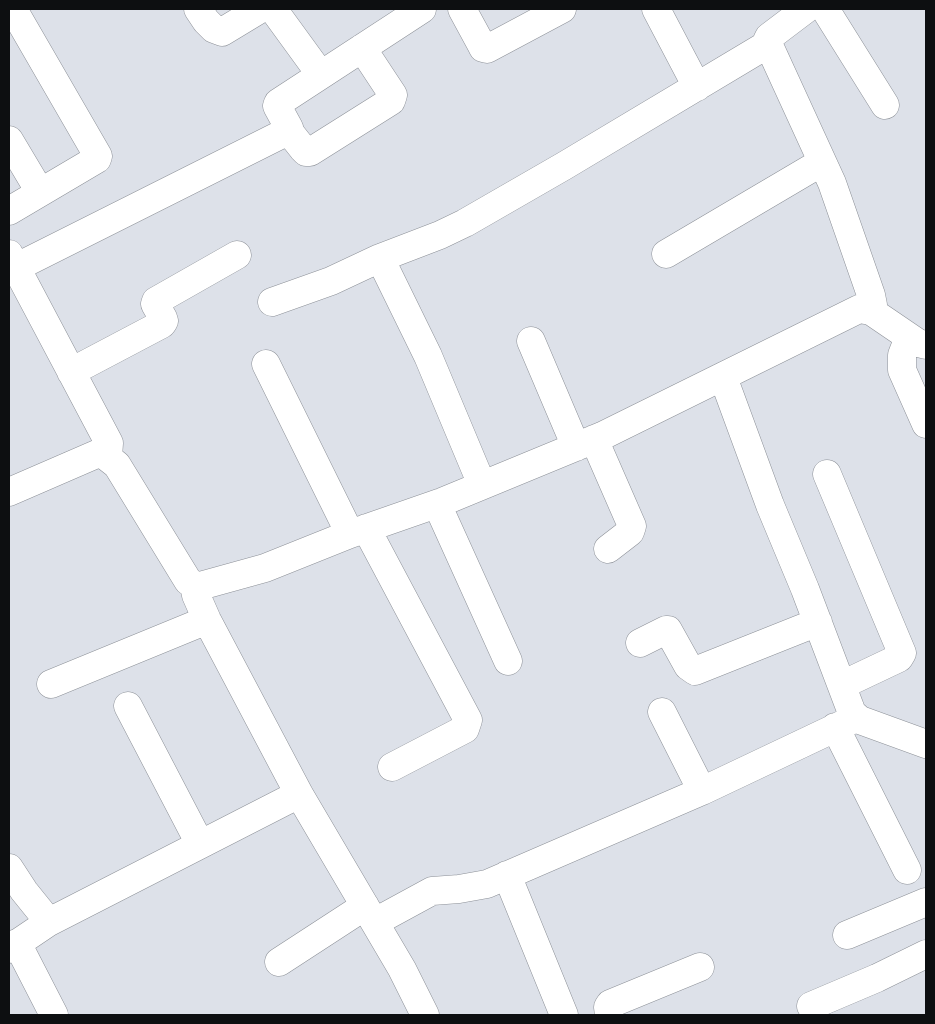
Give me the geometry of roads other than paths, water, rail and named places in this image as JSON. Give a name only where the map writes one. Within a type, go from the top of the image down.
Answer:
[{"type":"street","points":[[9,211],[97,159],[98,156],[13,9]]},
{"type":"street","points":[[198,9],[214,29],[222,32],[260,9]]},
{"type":"street","points":[[273,9],[321,75]]},
{"type":"street","points":[[362,48],[393,95],[391,100],[310,152],[306,152],[288,130],[276,104],[321,75],[362,48],[422,9]]},
{"type":"street","points":[[462,9],[483,48],[487,49],[562,9]]},
{"type":"street","points":[[656,9],[697,87]]},
{"type":"street","points":[[806,9],[769,37],[767,41],[832,183],[871,295],[873,305],[871,311]]},
{"type":"street","points":[[825,9],[886,105]]},
{"type":"street","points":[[272,302],[331,281],[380,258],[440,235],[465,223],[768,44]]},
{"type":"street","points":[[108,456],[109,443],[11,264],[288,130]]},
{"type":"street","points":[[9,140],[40,192]]},
{"type":"street","points":[[666,254],[822,162]]},
{"type":"street","points":[[71,372],[162,324],[164,321],[155,304],[156,300],[237,255]]},
{"type":"street","points":[[380,258],[428,356],[482,485]]},
{"type":"street","points":[[194,586],[265,568],[358,531],[437,504],[585,443],[859,310],[871,311],[918,341],[902,355],[902,370],[926,424]]},
{"type":"street","points":[[531,341],[632,526],[630,532],[608,549]]},
{"type":"street","points":[[266,364],[358,531],[468,720],[465,729],[392,767]]},
{"type":"street","points":[[279,962],[370,914],[432,891],[475,887],[507,876],[702,791],[846,722],[852,714],[842,685],[770,505],[723,377]]},
{"type":"street","points":[[9,492],[98,453],[108,456],[117,464],[188,581],[194,586],[207,620],[299,794],[402,969],[425,1015]]},
{"type":"street","points":[[827,474],[902,653],[899,658],[842,685]]},
{"type":"street","points":[[437,504],[508,661]]},
{"type":"street","points":[[51,684],[207,620]]},
{"type":"street","points":[[640,643],[668,630],[688,666],[695,670],[818,622]]},
{"type":"street","points":[[128,706],[200,844]]},
{"type":"street","points":[[662,712],[702,791]]},
{"type":"street","points":[[846,722],[926,744]]},
{"type":"street","points":[[846,722],[907,870]]},
{"type":"street","points":[[54,1015],[13,946],[49,922],[299,794]]},
{"type":"street","points":[[9,868],[24,891],[49,922]]},
{"type":"street","points":[[507,876],[564,1015]]},
{"type":"street","points":[[847,935],[926,902]]},
{"type":"street","points":[[811,1006],[877,978],[926,954]]},
{"type":"street","points":[[609,1015],[608,1007],[610,1004],[700,967]]}]
